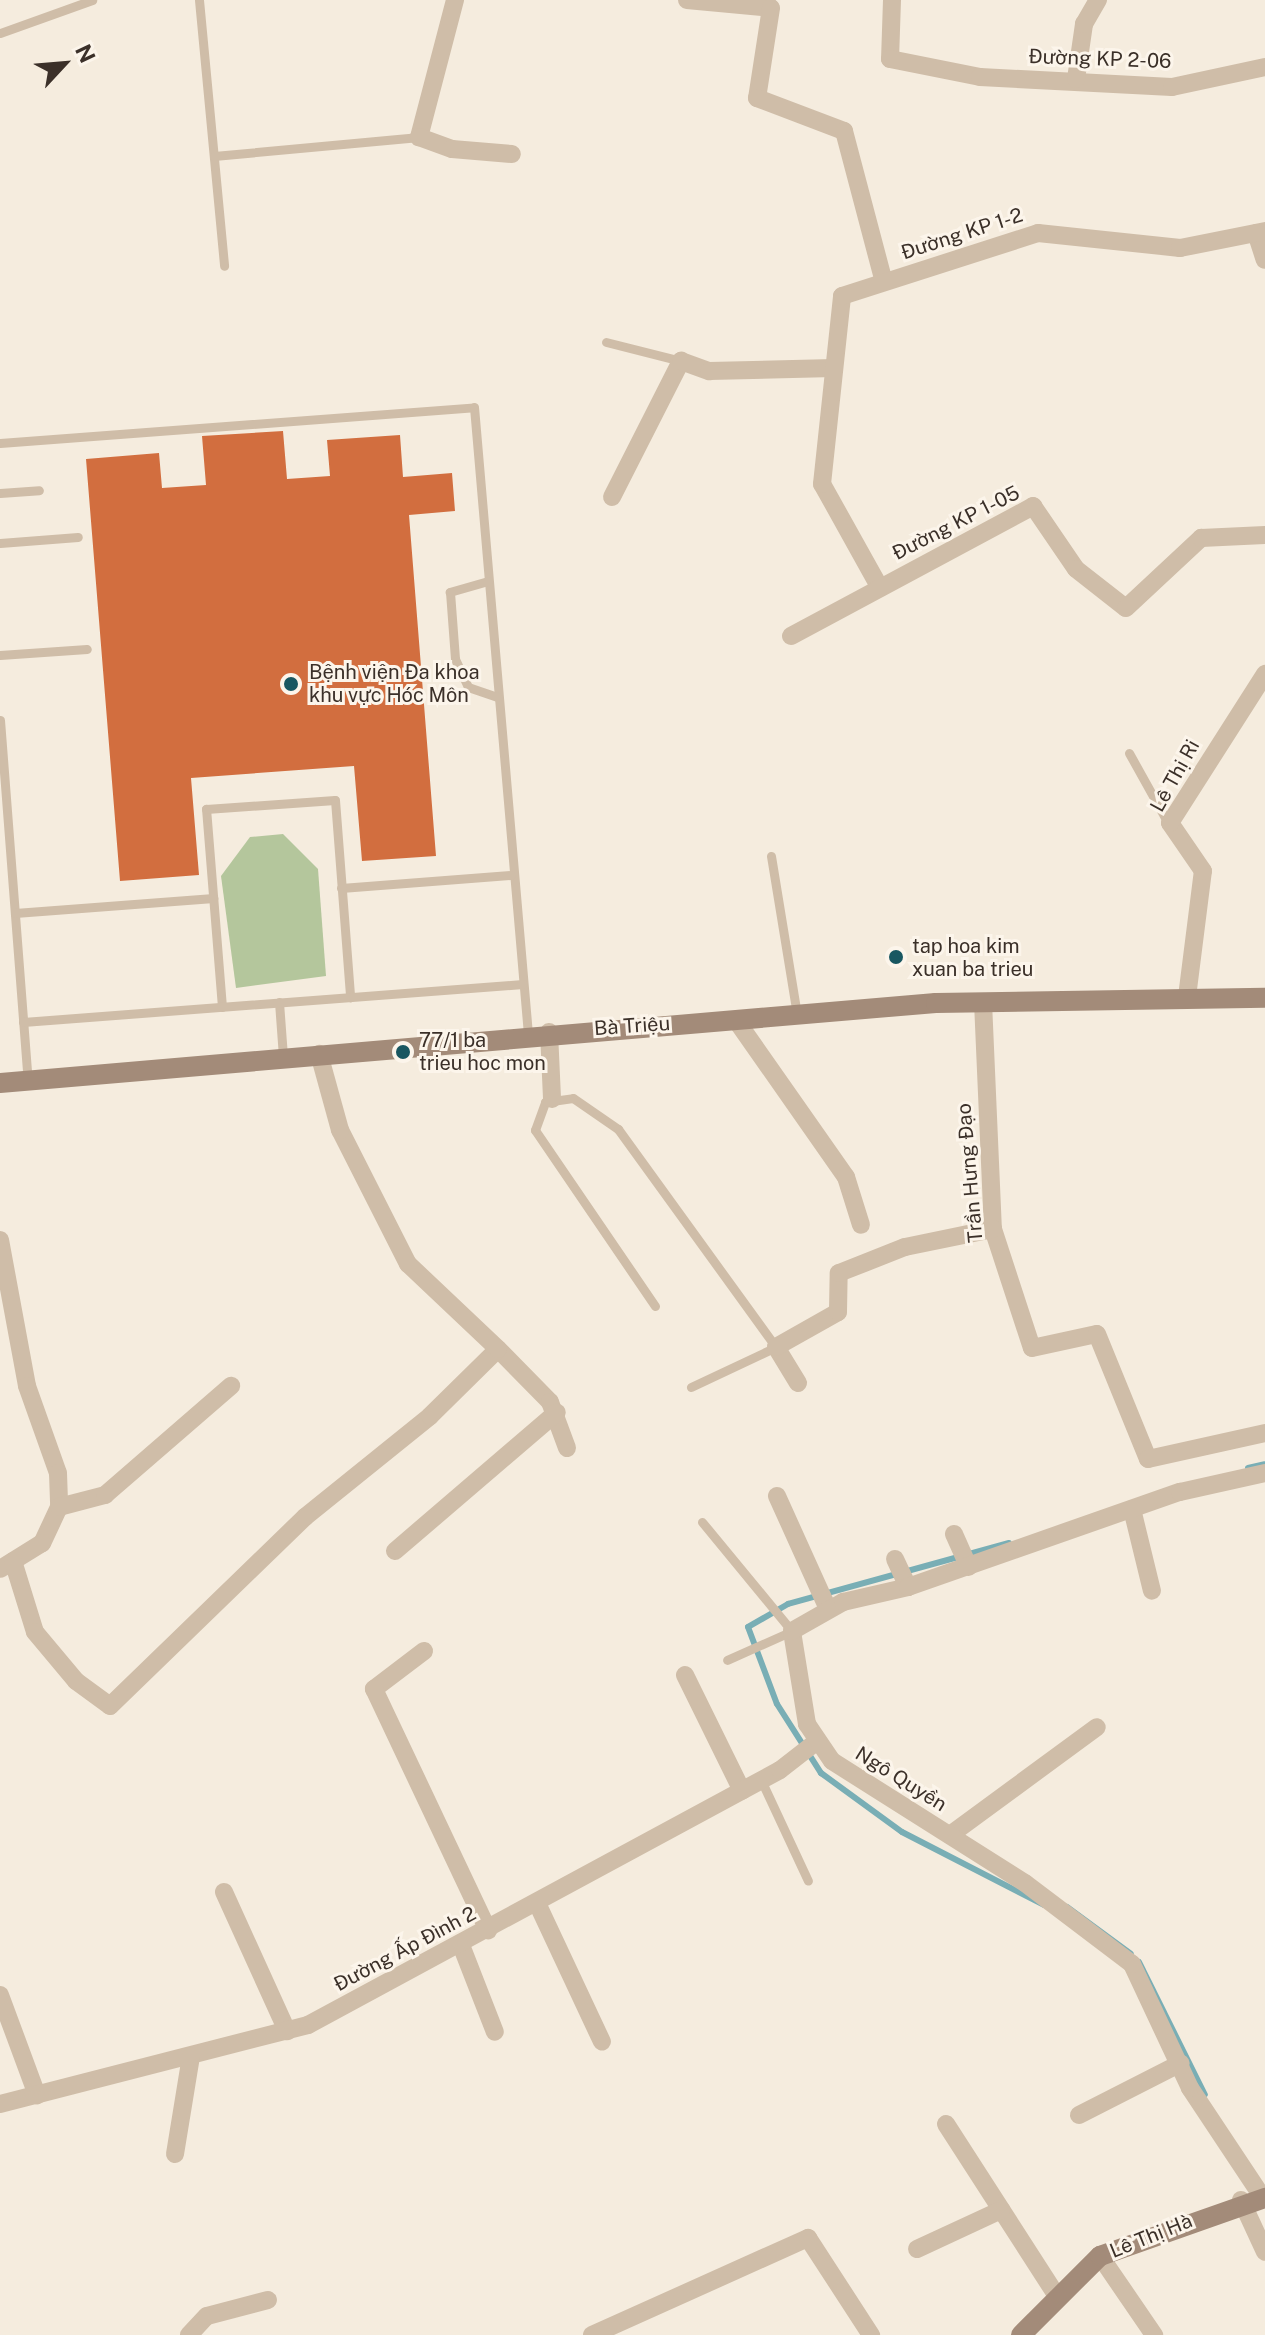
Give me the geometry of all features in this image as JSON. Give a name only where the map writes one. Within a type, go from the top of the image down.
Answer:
[{"type":"street","points":[[455,0],[419,137],[452,149],[512,154]]},
{"type":"street","points":[[687,0],[771,8],[757,98],[844,131],[884,282]]},
{"type":"street","name":"Đường KP 2-06","points":[[892,0],[890,59],[980,77],[1076,79],[1172,87],[1265,67]]},
{"type":"street","points":[[1076,79],[1084,24],[1098,0]]},
{"type":"street","points":[[1261,232],[1265,260]]},
{"type":"street","name":"Đường KP 1-2","points":[[834,368],[842,296],[884,282],[1038,233],[1180,248],[1261,232]]},
{"type":"street","points":[[612,497],[681,361],[709,371],[834,368]]},
{"type":"street","name":"Đường KP 1-05","points":[[834,368],[822,484],[880,588]]},
{"type":"street","name":"Đường KP 1-05","points":[[791,636],[1033,506],[1076,569],[1126,608],[1201,538],[1265,535]]},
{"type":"street","name":"Lê Thị Ri","points":[[1187,997],[1203,871],[1170,828],[1265,674]]},
{"type":"street","name":"Bà Triệu","points":[[0,1083],[538,1033],[983,1002],[1265,998]]},
{"type":"street","name":"Trần Hưng Đạo","points":[[983,1002],[993,1229],[1032,1348],[1097,1334],[1148,1459],[1265,1433]]},
{"type":"street","points":[[736,1020],[846,1177],[861,1225]]},
{"type":"street","points":[[538,1033],[552,1099]]},
{"type":"street","points":[[319,1054],[340,1130],[408,1264],[498,1349],[557,1412],[567,1448]]},
{"type":"street","points":[[798,1383],[776,1347],[838,1312],[835,1285],[844,1270],[905,1247],[993,1229]]},
{"type":"street","points":[[0,1240],[27,1386],[58,1473],[59,1507],[42,1543],[6,1565],[35,1632],[76,1681],[110,1706],[305,1517],[430,1416],[498,1349]]},
{"type":"street","points":[[59,1507],[105,1495],[231,1386]]},
{"type":"street","points":[[395,1551],[557,1412]]},
{"type":"street","points":[[806,1747],[792,1630],[828,1606],[907,1585],[1132,1509],[1265,1473]]},
{"type":"street","points":[[777,1496],[828,1606]]},
{"type":"street","points":[[1132,1509],[1152,1591]]},
{"type":"street","points":[[956,1538],[967,1564]]},
{"type":"street","points":[[895,1559],[907,1585]]},
{"type":"street","points":[[424,1651],[374,1689],[488,1930]]},
{"type":"street","points":[[685,1675],[742,1791]]},
{"type":"street","points":[[950,1835],[1097,1727]]},
{"type":"street","name":"Đường Ấp Đình 2","points":[[0,2104],[287,2031],[461,1945],[742,1791],[806,1747]]},
{"type":"street","name":"Ngô Quyền","points":[[806,1747],[1025,1883],[1132,1964],[1171,2066],[1233,2162],[1264,2198]]},
{"type":"street","points":[[224,1892],[287,2031]]},
{"type":"street","points":[[537,1903],[602,2042]]},
{"type":"street","points":[[461,1945],[495,2032]]},
{"type":"street","points":[[0,1995],[37,2095]]},
{"type":"street","points":[[175,2154],[191,2056]]},
{"type":"street","points":[[1079,2115],[1171,2066]]},
{"type":"street","points":[[946,2124],[1058,2298]]},
{"type":"street","name":"Lê Thị Hà","points":[[1021,2335],[1100,2256],[1241,2200],[1264,2198]]},
{"type":"street","points":[[1241,2200],[1265,2252]]},
{"type":"street","points":[[917,2249],[1001,2210]]},
{"type":"street","points":[[592,2335],[808,2238],[871,2335]]},
{"type":"street","points":[[1100,2256],[1154,2335]]},
{"type":"street","points":[[189,2335],[207,2316],[268,2300]]},
{"type":"lane","points":[[0,33],[92,0]]},
{"type":"lane","points":[[199,0],[224,266]]},
{"type":"lane","points":[[214,156],[419,137]]},
{"type":"lane","points":[[606,342],[681,361]]},
{"type":"lane","points":[[0,443],[474,407],[511,875],[523,984],[538,1033]]},
{"type":"lane","points":[[0,493],[39,490]]},
{"type":"lane","points":[[0,543],[78,537]]},
{"type":"lane","points":[[488,581],[450,592],[455,659],[468,687],[497,697]]},
{"type":"lane","points":[[0,655],[87,649]]},
{"type":"lane","points":[[0,720],[28,1080]]},
{"type":"lane","points":[[1129,753],[1170,828]]},
{"type":"lane","points":[[222,1007],[206,809],[335,800],[350,997]]},
{"type":"lane","points":[[771,856],[797,1015]]},
{"type":"lane","points":[[341,888],[511,875]]},
{"type":"lane","points":[[15,913],[213,898]]},
{"type":"lane","points":[[23,1022],[523,984]]},
{"type":"lane","points":[[279,1002],[283,1057]]},
{"type":"lane","points":[[655,1306],[535,1130],[542,1104],[552,1099],[573,1098],[618,1129],[776,1347],[691,1387]]},
{"type":"lane","points":[[702,1522],[792,1630],[727,1660]]},
{"type":"lane","points":[[761,1780],[808,1881]]},
{"type":"green space","points":[[283,834],[318,869],[326,976],[236,988],[221,876],[250,837]]},
{"type":"building","points":[[283,431],[287,479],[330,476],[327,440],[400,435],[403,477],[452,473],[455,511],[409,515],[436,856],[362,861],[354,766],[191,778],[199,875],[120,881],[86,459],[159,453],[162,488],[206,485],[202,436]]},
{"type":"waterway","points":[[1248,1468],[1265,1464]]},
{"type":"waterway","points":[[1009,1543],[788,1604],[748,1627],[777,1704],[821,1773],[902,1832],[1044,1905]]},
{"type":"waterway","points":[[1067,1907],[1131,1954]]},
{"type":"waterway","points":[[1139,1962],[1205,2095]]},
{"type":"place","name":"Bệnh viện Đa khoa khu vực Hóc Môn","points":[[291,684]]},
{"type":"place","name":"tap hoa kim xuan ba trieu","points":[[896,957]]},
{"type":"place","name":"77/1 ba trieu hoc mon","points":[[403,1052]]}]
